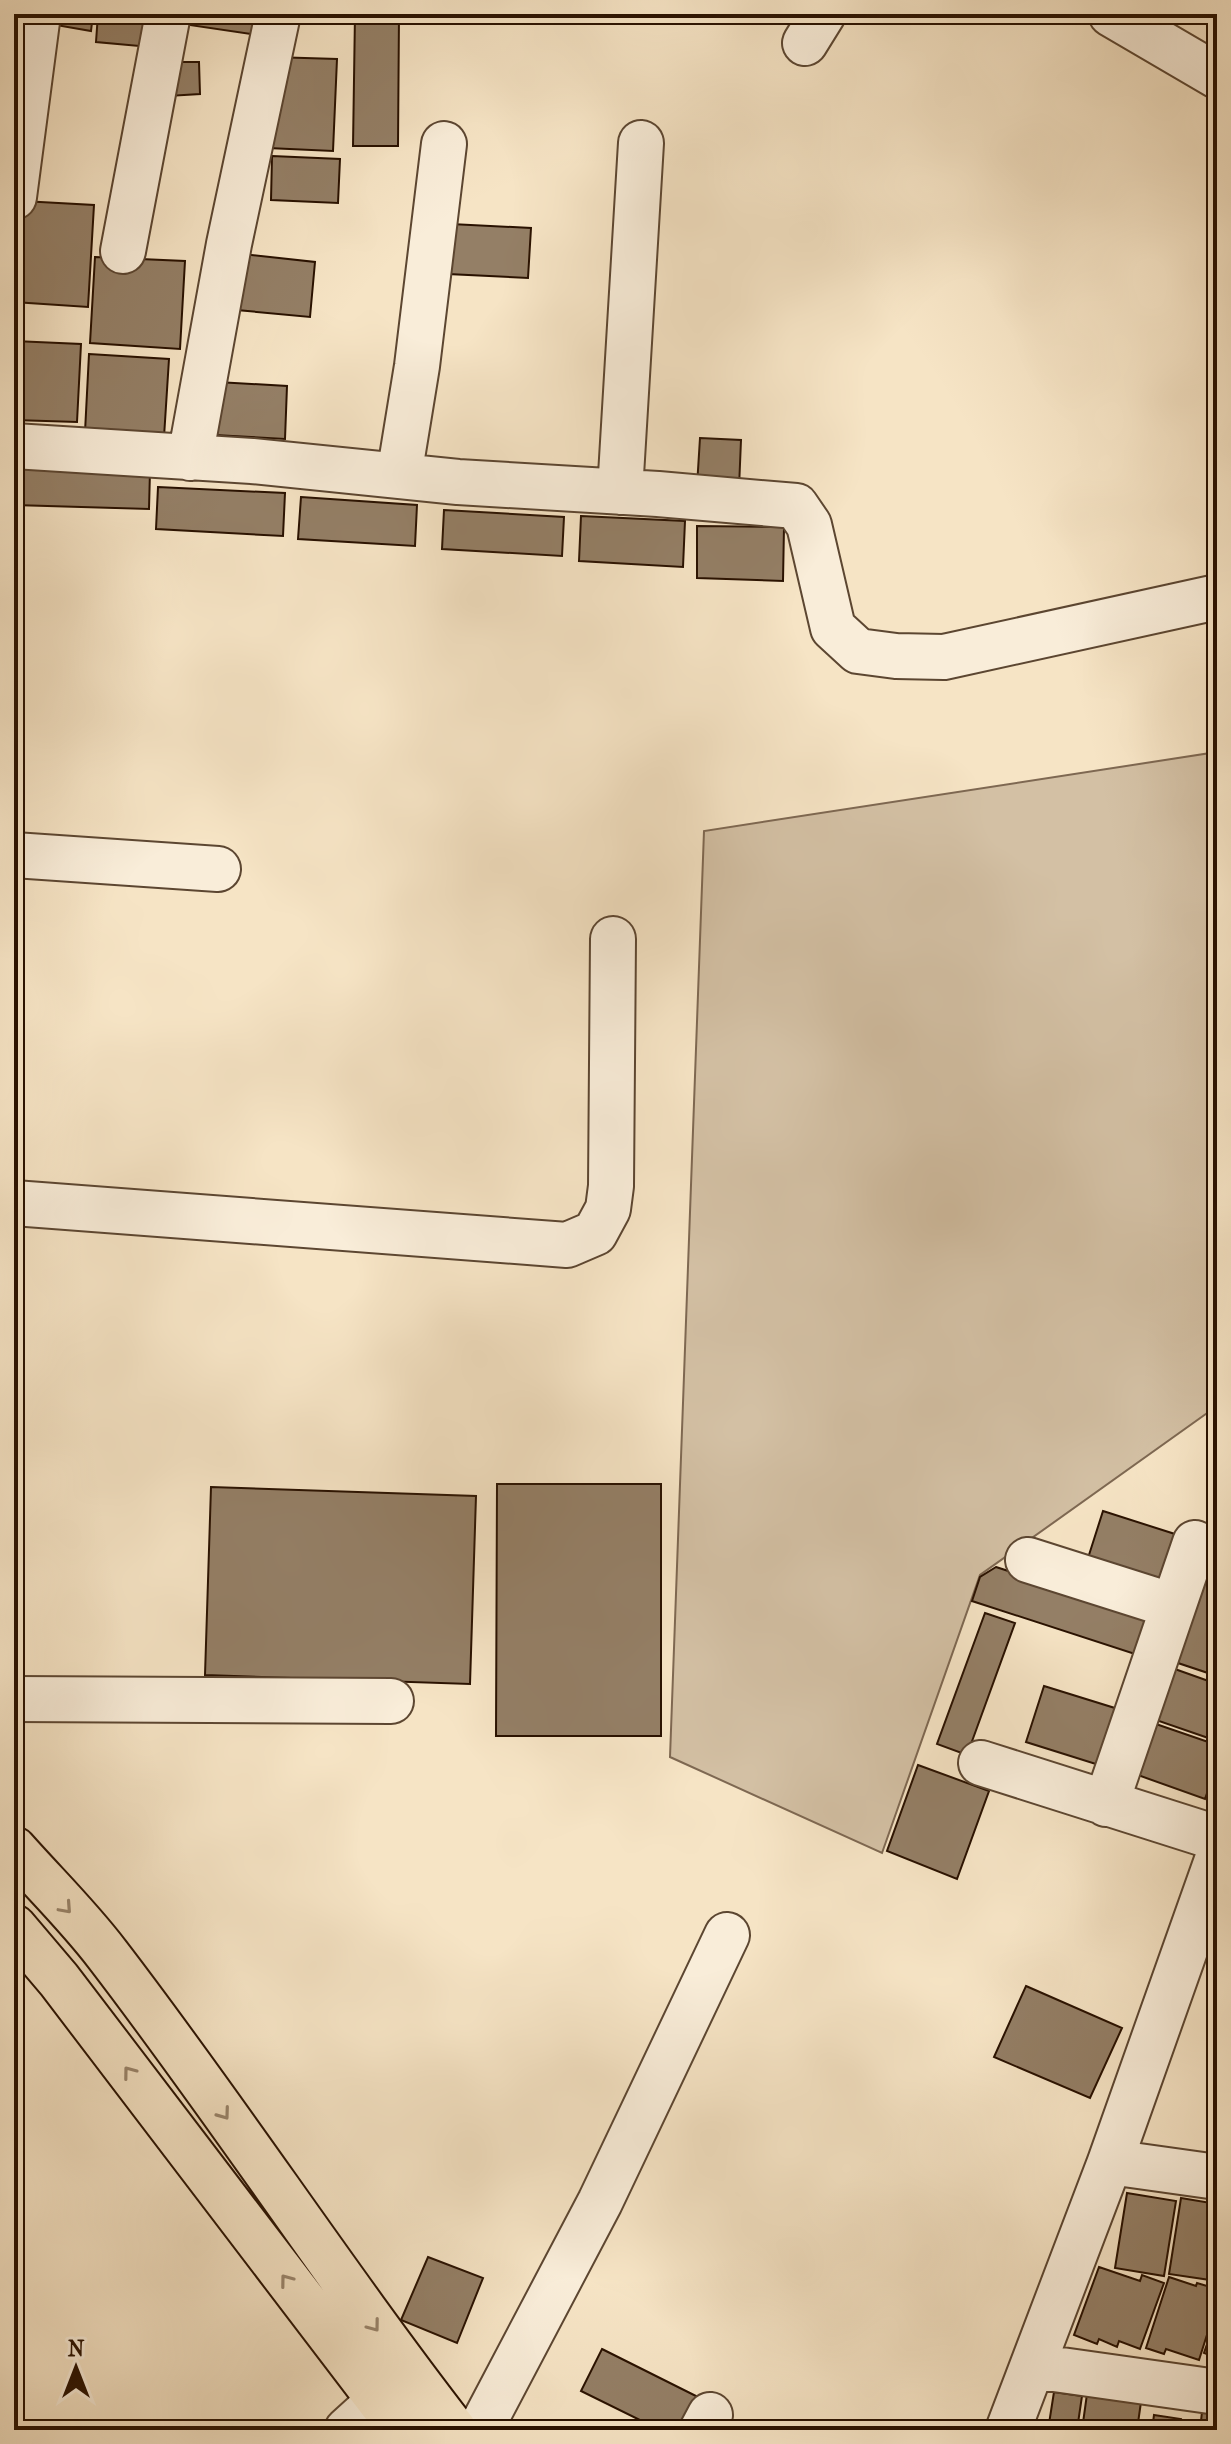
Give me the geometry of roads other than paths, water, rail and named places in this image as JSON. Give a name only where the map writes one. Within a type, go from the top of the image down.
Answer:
[{"type":"main road","points":[[14,1849],[105,1952],[398,2402]]},
{"type":"main road","points":[[14,1927],[59,1980],[324,2331],[398,2402],[454,2430]]},
{"type":"street","points":[[14,197],[38,14]]},
{"type":"street","points":[[123,251],[168,14]]},
{"type":"street","points":[[190,458],[241,181],[278,14]]},
{"type":"street","points":[[1111,14],[1217,76]]},
{"type":"street","points":[[620,492],[641,143]]},
{"type":"street","points":[[399,476],[417,366],[444,144]]},
{"type":"street","points":[[14,446],[796,506],[809,525],[833,628],[858,651],[896,656],[944,657],[1217,597]]},
{"type":"street","points":[[14,855],[218,869]]},
{"type":"street","points":[[14,1203],[567,1245],[595,1233],[608,1209],[611,1186],[613,939]]},
{"type":"street","points":[[1106,1804],[1195,1543]]},
{"type":"street","points":[[1028,1560],[1173,1606]]},
{"type":"street","points":[[14,1699],[391,1701]]},
{"type":"street","points":[[981,1763],[1217,1838]]},
{"type":"street","points":[[1008,2430],[1207,1920],[1217,1860]]},
{"type":"street","points":[[480,2430],[600,2202],[727,1935]]},
{"type":"street","points":[[1110,2162],[1217,2177]]},
{"type":"street","points":[[1033,2366],[1217,2392]]},
{"type":"street","points":[[347,2430],[398,2402]]}]
